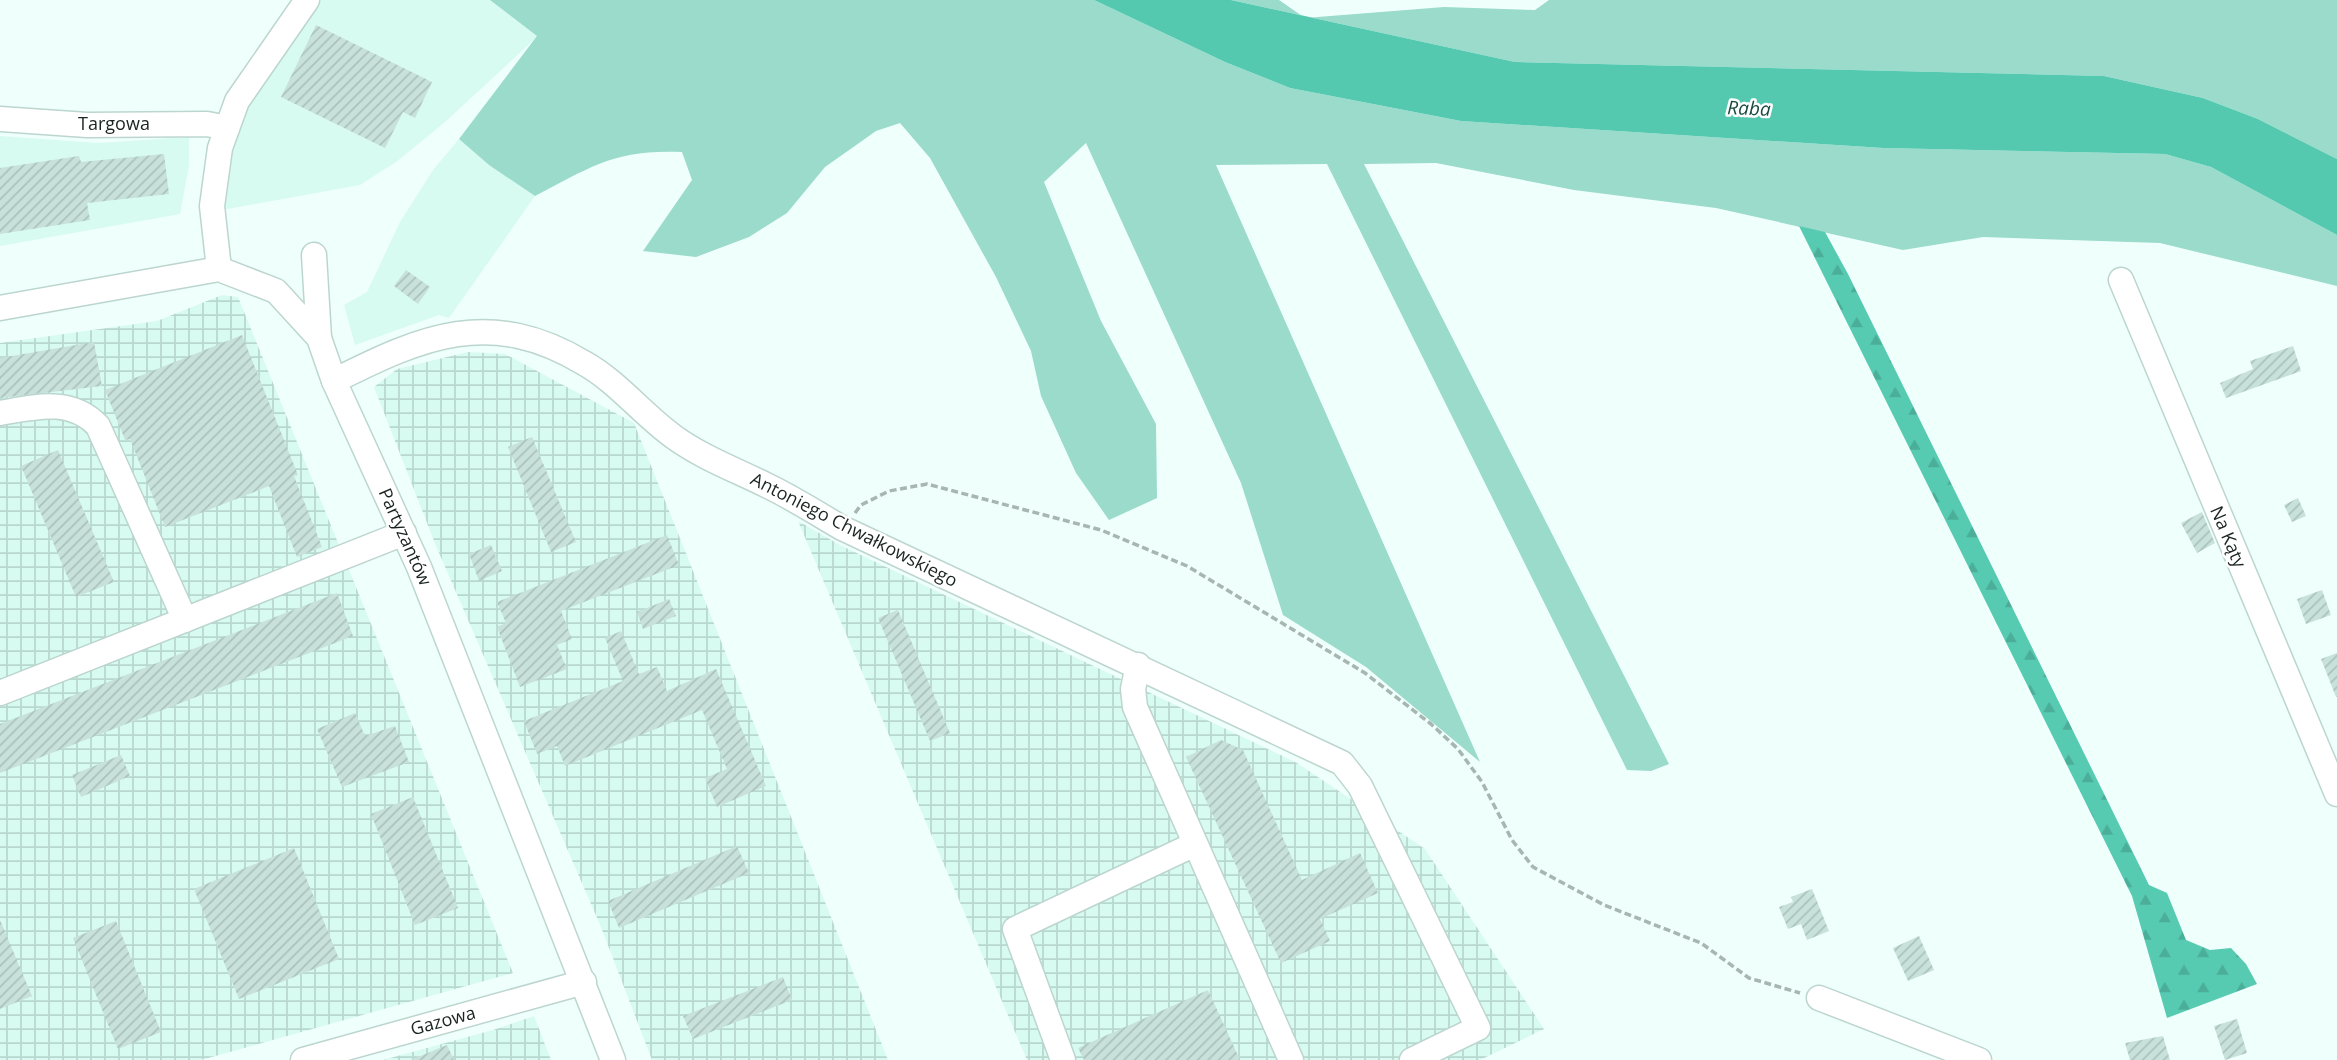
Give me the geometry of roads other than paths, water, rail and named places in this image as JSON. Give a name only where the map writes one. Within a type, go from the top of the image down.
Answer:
[{"type":"street","points":[[0,308],[219,268],[212,206],[220,148],[237,101],[307,0]]},
{"type":"street","name":"Targowa","points":[[0,119],[87,125],[207,124],[227,128]]},
{"type":"street","points":[[314,255],[318,338]]},
{"type":"street","name":"Partyzantów","points":[[219,268],[276,291],[318,338],[334,381],[404,533],[613,1060]]},
{"type":"street","name":"Na Kąty","points":[[2121,280],[2337,794]]},
{"type":"street","name":"Antoniego Chwałkowskiego","points":[[334,381],[399,348],[443,335],[481,331],[531,339],[585,363],[672,436],[709,459],[770,487],[842,528],[1342,763],[1360,786],[1478,1028],[1412,1060]]},
{"type":"street","points":[[0,413],[41,406],[68,406],[87,414],[98,426],[185,620]]},
{"type":"street","points":[[0,693],[404,533]]},
{"type":"street","points":[[1138,665],[1133,689],[1135,707],[1292,1060]]},
{"type":"street","points":[[1063,1060],[1015,929],[1195,844]]},
{"type":"street","name":"Gazowa","points":[[303,1060],[584,982]]},
{"type":"street","points":[[1819,998],[1979,1060]]},
{"type":"water","name":"Raba","points":[[1094,0],[1231,0],[1515,62],[2104,76],[2203,98],[2258,119],[2337,159],[2337,235],[2211,167],[2165,154],[1883,148],[1461,121],[1290,88],[1225,62]]}]
